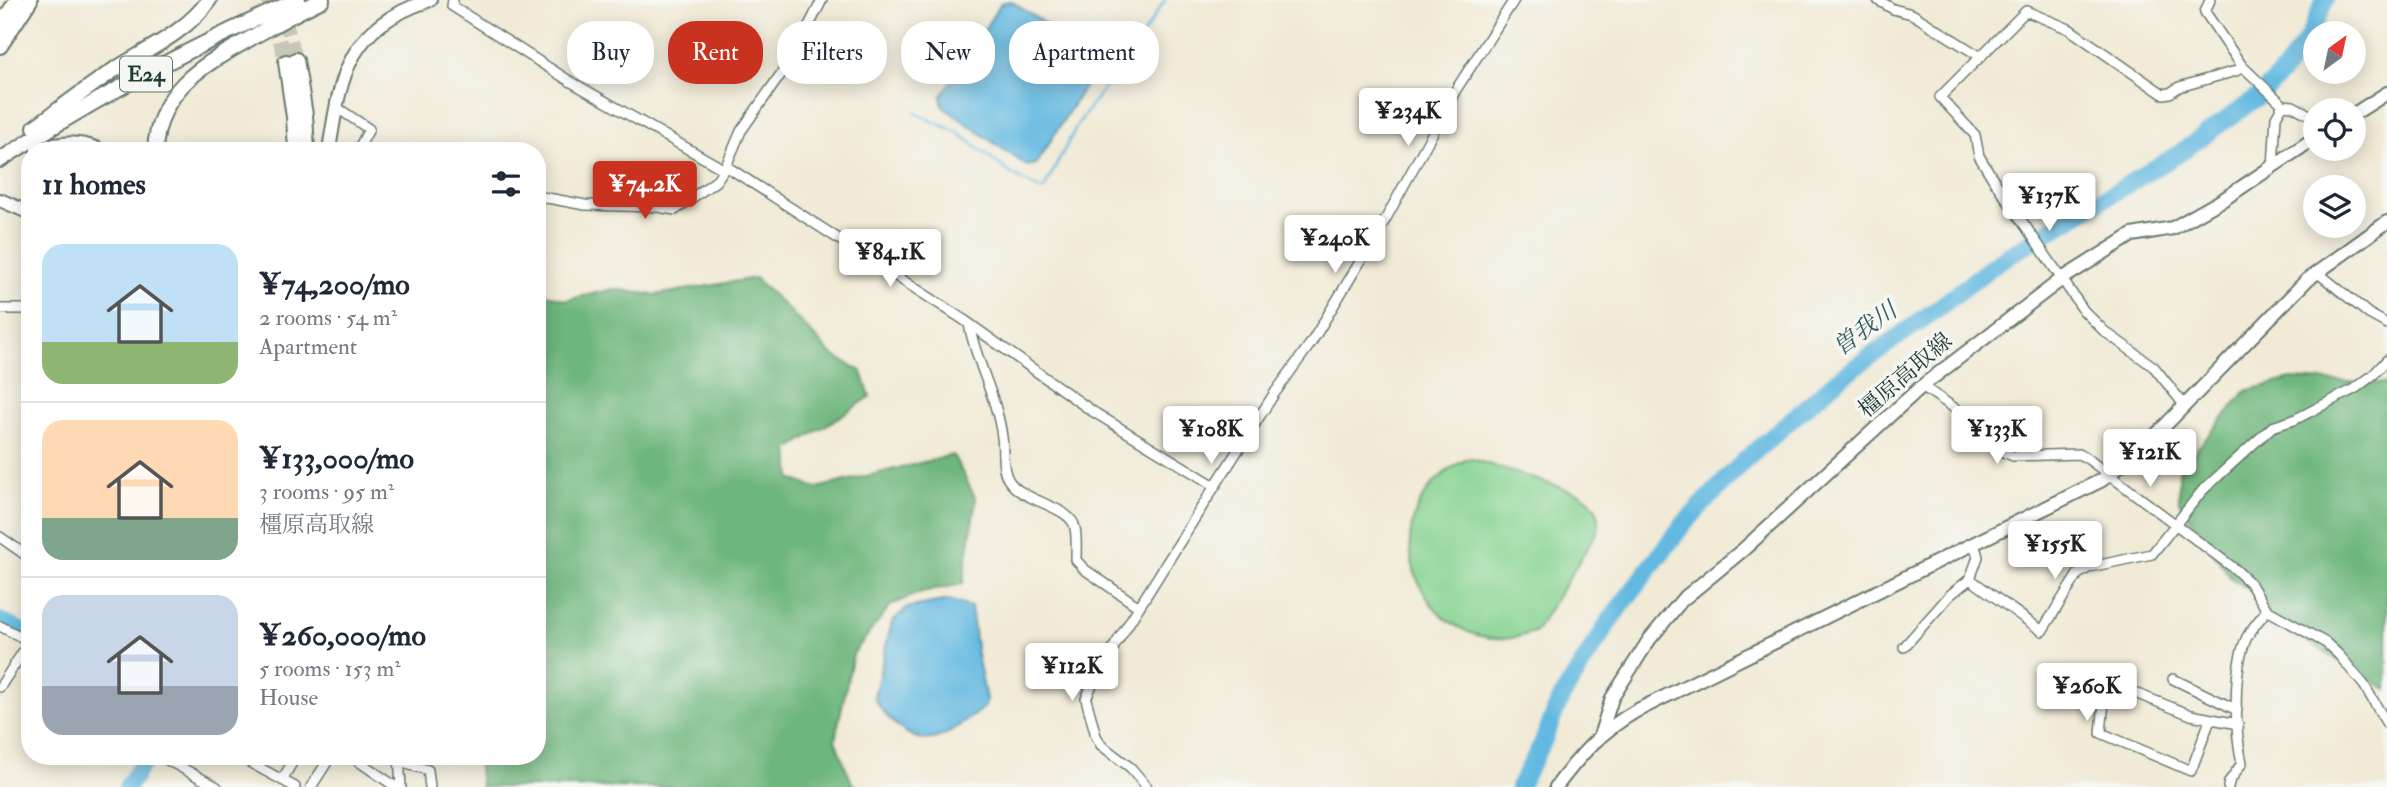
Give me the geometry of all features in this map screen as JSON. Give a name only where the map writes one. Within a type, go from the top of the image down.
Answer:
[{"type":"highway","points":[[0,27],[17,0]]},
{"type":"highway","points":[[0,46],[30,0]]},
{"type":"highway","points":[[0,152],[111,72],[182,27],[197,15],[209,0]]},
{"type":"highway","name":"E24","points":[[30,142],[115,90],[197,47],[298,0]]},
{"type":"highway","points":[[156,142],[164,109],[191,75],[216,58],[322,0]]},
{"type":"highway","points":[[296,142],[291,61],[304,105],[306,142]]},
{"type":"highway","name":"E24","points":[[0,160],[21,147]]},
{"type":"highway","points":[[0,170],[21,159]]},
{"type":"main road","points":[[330,142],[342,77],[350,59],[382,22],[430,0]]},
{"type":"main road","points":[[2366,106],[2387,93]]},
{"type":"main road","name":"橿原高取線","points":[[1601,734],[1612,698],[1649,640],[1682,600],[1744,549],[1922,386],[2062,279],[2132,235],[2174,228],[2303,146]]},
{"type":"main road","points":[[0,200],[21,209]]},
{"type":"main road","name":"橿原高取線","points":[[1556,787],[1601,734],[1636,712],[2090,488],[2108,476],[2150,441],[2316,272],[2387,222]]},
{"type":"street","points":[[453,0],[452,6],[568,80],[724,167],[832,232],[1092,411],[1215,486]]},
{"type":"street","points":[[546,198],[585,205],[675,210],[706,190],[724,167],[741,131],[793,57],[822,0]]},
{"type":"street","points":[[1147,787],[1131,768],[1101,745],[1096,736],[1087,699],[1107,658],[1215,486],[1318,332],[1384,222],[1457,88],[1514,0]]},
{"type":"street","points":[[1878,0],[1893,9],[1912,14],[1981,57]]},
{"type":"street","points":[[2210,0],[2205,12],[2242,66],[2281,103],[2303,111]]},
{"type":"street","points":[[2185,406],[2154,367],[2104,331],[2084,311],[1979,156],[1975,135],[1941,97],[2026,10],[2068,29],[2163,94],[2236,71],[2242,66]]},
{"type":"street","points":[[2273,167],[2276,117],[2281,103]]},
{"type":"street","points":[[336,107],[369,129],[362,142]]},
{"type":"street","points":[[2316,272],[2369,314],[2387,324]]},
{"type":"street","points":[[0,309],[21,309]]},
{"type":"street","points":[[969,324],[971,338],[997,407],[1006,478],[1018,492],[1070,518],[1075,526],[1076,560],[1084,569],[1139,607]]},
{"type":"street","points":[[1970,579],[2042,631],[2078,574],[2090,567],[2151,554],[2202,491],[2272,427],[2294,421],[2356,388],[2387,360]]},
{"type":"street","points":[[1922,386],[1963,414],[2001,451],[2013,456],[2079,454],[2250,583],[2267,610],[2326,643],[2364,685],[2387,724]]},
{"type":"street","points":[[0,537],[21,552]]},
{"type":"street","points":[[1904,647],[1950,595],[1970,579],[1978,557],[1974,543]]},
{"type":"street","points":[[2228,787],[2242,763],[2237,710],[2241,657],[2247,638],[2267,610]]},
{"type":"street","points":[[0,626],[21,637]]},
{"type":"street","points":[[0,687],[21,654]]},
{"type":"street","points":[[2173,679],[2237,710]]},
{"type":"street","points":[[2210,720],[2191,771],[2101,733],[2104,701],[2113,692],[2130,691],[2191,715],[2238,724]]},
{"type":"street","points":[[177,765],[217,787]]},
{"type":"street","points":[[254,765],[295,787]]},
{"type":"street","points":[[282,780],[291,765]]},
{"type":"street","points":[[312,787],[325,765]]},
{"type":"street","points":[[365,765],[398,787]]},
{"type":"street","points":[[398,765],[398,787]]},
{"type":"street","points":[[410,765],[428,770],[430,787]]},
{"type":"green space","points":[[755,278],[830,353],[862,372],[870,397],[789,449],[791,479],[817,488],[953,455],[976,499],[963,584],[921,592],[891,605],[853,654],[835,740],[852,783],[858,787],[481,787],[479,765],[546,765],[546,294],[566,300],[613,289],[655,295]]},
{"type":"green space","points":[[2291,379],[2387,384],[2387,690],[2272,620],[2257,595],[2231,578],[2179,502],[2179,470],[2246,391]]},
{"type":"green space","points":[[1469,458],[1581,494],[1590,501],[1598,515],[1597,532],[1536,631],[1498,638],[1464,630],[1437,610],[1418,582],[1410,549],[1415,515],[1434,484]]},
{"type":"water","points":[[1011,1],[1041,21],[1009,21],[1009,84],[1086,84],[1036,164],[1027,166],[943,107],[941,97],[949,84],[995,84],[995,21],[990,21],[1001,3]]},
{"type":"water","points":[[948,600],[971,607],[985,707],[957,728],[939,737],[919,738],[900,729],[874,697],[892,622],[907,608]]},
{"type":"waterway","points":[[915,113],[957,132],[1013,175],[1043,191],[1077,125],[1165,0]]},
{"type":"waterway","name":"曽我川","points":[[1519,787],[1542,744],[1560,700],[1610,620],[1682,526],[1744,461],[1837,380],[1999,261],[2177,155],[2262,94],[2284,71],[2307,40],[2325,0]]},
{"type":"waterway","points":[[0,621],[21,631]]},
{"type":"waterway","points":[[127,787],[142,765]]},
{"type":"tunnel","points":[[268,0],[286,62]]},
{"type":"tunnel","points":[[280,0],[296,60]]}]
